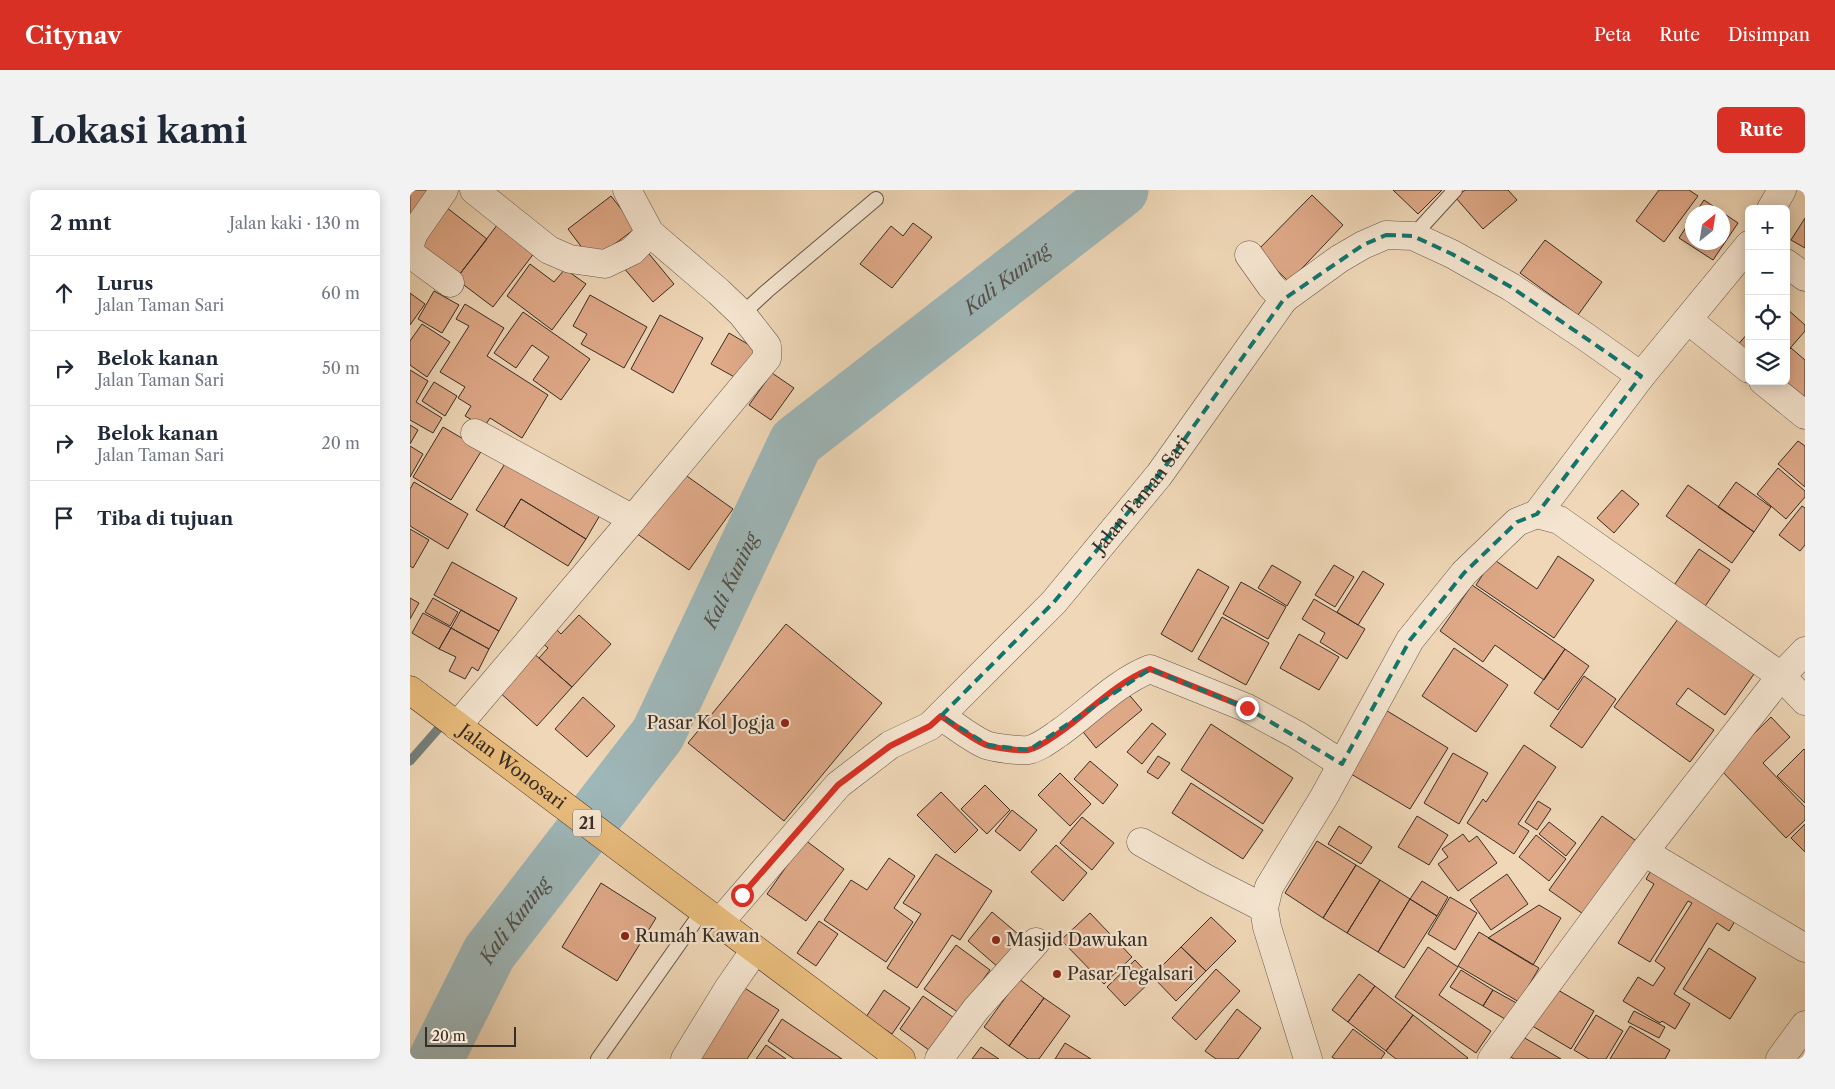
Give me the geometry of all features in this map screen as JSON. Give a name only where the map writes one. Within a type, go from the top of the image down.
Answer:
[{"type":"highway","name":"Jalan Wonosari","points":[[410,690],[901,1059]]},
{"type":"street","points":[[444,190],[414,234],[410,245],[412,255],[450,282]]},
{"type":"street","points":[[474,190],[549,250],[570,260],[605,264],[632,251],[650,233]]},
{"type":"street","points":[[449,720],[627,515],[767,358],[767,346],[742,314],[650,233],[627,190]]},
{"type":"street","points":[[1773,205],[1782,190]]},
{"type":"street","name":"Jalan Taman Sari","points":[[711,916],[838,785],[890,746],[930,726],[1054,602],[1159,475],[1284,299],[1339,259],[1363,245],[1386,234],[1413,236]]},
{"type":"street","points":[[1413,236],[1452,254],[1511,287],[1638,374]]},
{"type":"street","points":[[1308,1059],[1267,927],[1264,908],[1269,887],[1342,764],[1410,640],[1464,573],[1517,522],[1537,514],[1638,374],[1688,320],[1745,250]]},
{"type":"street","points":[[1248,255],[1271,286],[1284,299]]},
{"type":"street","points":[[1790,266],[1805,277]]},
{"type":"street","points":[[1688,320],[1745,367]]},
{"type":"street","points":[[1768,385],[1805,415]]},
{"type":"street","points":[[475,433],[627,515]]},
{"type":"street","points":[[1537,514],[1559,520],[1781,676],[1805,700]]},
{"type":"street","points":[[1492,1059],[1644,852],[1781,676],[1805,651]]},
{"type":"street","points":[[941,716],[970,736],[988,745],[1029,750],[1046,742],[1080,718],[1106,696],[1138,674],[1150,669],[1247,708],[1297,735],[1342,764]]},
{"type":"street","points":[[1141,842],[1264,908]]},
{"type":"street","points":[[1644,852],[1805,948]]},
{"type":"street","points":[[940,1059],[976,1009],[1036,942]]},
{"type":"street","points":[[685,1059],[728,988],[755,950]]},
{"type":"street","points":[[1780,1059],[1805,1026]]},
{"type":"lane","points":[[1413,236],[1455,190]]},
{"type":"lane","points":[[742,314],[766,291],[876,199]]},
{"type":"lane","points":[[598,1059],[711,916]]},
{"type":"highlighted area","points":[[1386,235],[1413,236],[1452,254],[1511,287],[1641,376],[1537,514],[1517,522],[1464,573],[1410,640],[1342,764],[1247,708],[1150,669],[1029,750],[988,745],[941,716],[1054,602],[1159,475],[1284,299],[1363,245]]},
{"type":"building","points":[[410,190],[430,190],[410,218]]},
{"type":"building","points":[[1393,190],[1442,190],[1418,214]]},
{"type":"building","points":[[1465,190],[1508,190],[1517,200],[1483,229],[1456,198]]},
{"type":"building","points":[[1659,190],[1689,190],[1698,196],[1691,205],[1685,205],[1685,214],[1664,242],[1636,221]]},
{"type":"building","points":[[1312,195],[1343,225],[1289,282],[1257,251]]},
{"type":"building","points":[[611,196],[636,228],[592,261],[568,229]]},
{"type":"building","points":[[1704,200],[1712,205],[1701,205]]},
{"type":"building","points":[[446,207],[487,239],[456,279],[415,247]]},
{"type":"building","points":[[1730,218],[1738,223],[1730,235]]},
{"type":"building","points":[[1805,218],[1805,248],[1791,240]]},
{"type":"building","points":[[501,220],[538,248],[493,307],[456,279]]},
{"type":"building","points":[[913,223],[932,237],[892,288],[860,264],[891,226],[903,236]]},
{"type":"building","points":[[1685,229],[1685,242],[1679,238]]},
{"type":"building","points":[[1545,240],[1602,282],[1578,315],[1520,273]]},
{"type":"building","points":[[645,249],[674,284],[653,302],[623,267]]},
{"type":"building","points":[[1698,250],[1720,250],[1713,260]]},
{"type":"building","points":[[530,264],[554,282],[565,269],[586,284],[552,330],[507,296]]},
{"type":"building","points":[[434,291],[459,305],[442,333],[418,319]]},
{"type":"building","points":[[410,293],[425,304],[410,325]]},
{"type":"building","points":[[590,295],[647,327],[624,368],[581,344],[587,334],[573,326]]},
{"type":"building","points":[[465,304],[504,328],[487,356],[548,395],[522,438],[490,418],[484,427],[465,416],[471,406],[458,398],[465,387],[440,372],[469,326],[456,319]]},
{"type":"building","points":[[523,312],[590,359],[561,400],[533,380],[549,357],[532,345],[516,368],[494,353]]},
{"type":"building","points":[[1790,312],[1805,325],[1805,331],[1790,348]]},
{"type":"building","points":[[660,315],[703,338],[673,393],[631,369]]},
{"type":"building","points":[[422,324],[450,342],[427,377],[410,365],[410,341]]},
{"type":"building","points":[[729,333],[756,349],[738,379],[711,364]]},
{"type":"building","points":[[1745,337],[1745,359],[1734,349]]},
{"type":"building","points":[[1790,349],[1805,360],[1805,410],[1777,385],[1790,385]]},
{"type":"building","points":[[410,370],[428,381],[416,402],[442,418],[433,433],[410,420]]},
{"type":"building","points":[[772,373],[794,388],[771,420],[749,405]]},
{"type":"building","points":[[434,382],[457,396],[445,416],[422,401]]},
{"type":"building","points":[[410,425],[418,430],[410,444]]},
{"type":"building","points":[[443,427],[482,450],[451,500],[413,477]]},
{"type":"building","points":[[1798,441],[1805,446],[1805,487],[1778,464]]},
{"type":"building","points":[[410,446],[423,454],[410,477]]},
{"type":"building","points":[[511,454],[603,510],[586,539],[521,499],[504,527],[476,510]]},
{"type":"building","points":[[1778,468],[1805,491],[1805,497],[1786,519],[1757,494]]},
{"type":"building","points":[[677,469],[733,509],[689,570],[633,531]]},
{"type":"building","points":[[414,482],[468,514],[448,549],[410,526],[410,489]]},
{"type":"building","points":[[1736,482],[1771,507],[1754,532],[1718,507]]},
{"type":"building","points":[[1688,485],[1754,532],[1732,563],[1666,516]]},
{"type":"building","points":[[1622,490],[1639,504],[1614,533],[1597,518]]},
{"type":"building","points":[[521,499],[586,539],[568,566],[504,527]]},
{"type":"building","points":[[1802,506],[1805,508],[1805,545],[1800,551],[1779,535]]},
{"type":"building","points":[[410,529],[429,540],[413,568],[410,566]]},
{"type":"building","points":[[1699,549],[1730,570],[1699,615],[1668,594]]},
{"type":"building","points":[[1558,556],[1594,580],[1554,638],[1476,585],[1493,559],[1537,589]]},
{"type":"building","points":[[452,562],[517,598],[499,631],[434,595]]},
{"type":"building","points":[[1272,565],[1301,582],[1287,606],[1258,588]]},
{"type":"building","points":[[1334,565],[1354,577],[1335,607],[1315,595]]},
{"type":"building","points":[[1198,569],[1229,587],[1192,652],[1161,634]]},
{"type":"building","points":[[1363,571],[1384,584],[1358,625],[1337,612]]},
{"type":"building","points":[[1241,582],[1286,607],[1268,639],[1223,614]]},
{"type":"building","points":[[1472,585],[1565,649],[1544,680],[1495,645],[1483,662],[1440,631]]},
{"type":"building","points":[[410,598],[419,603],[410,619]]},
{"type":"building","points":[[433,598],[458,612],[450,626],[425,612]]},
{"type":"building","points":[[1314,599],[1365,629],[1347,659],[1320,642],[1325,633],[1302,619]]},
{"type":"building","points":[[461,610],[499,631],[489,649],[451,628]]},
{"type":"building","points":[[423,613],[451,628],[439,649],[412,633]]},
{"type":"building","points":[[579,615],[611,644],[572,687],[539,658],[548,648],[540,641],[553,626],[561,634]]},
{"type":"building","points":[[1222,617],[1269,643],[1246,685],[1198,659]]},
{"type":"building","points":[[1678,619],[1754,674],[1725,715],[1688,688],[1676,704],[1714,730],[1690,762],[1614,707]]},
{"type":"building","name":"Pasar Kol Jogja","points":[[786,624],[882,703],[784,821],[688,743]]},
{"type":"building","points":[[451,628],[489,649],[478,671],[472,667],[465,679],[449,671],[456,657],[439,649]]},
{"type":"building","points":[[1299,634],[1339,657],[1319,690],[1280,668]]},
{"type":"building","points":[[1454,648],[1508,685],[1476,732],[1422,696]]},
{"type":"building","points":[[1565,649],[1589,666],[1558,710],[1534,693]]},
{"type":"building","points":[[532,652],[572,687],[537,726],[497,690]]},
{"type":"building","points":[[1584,676],[1616,699],[1582,748],[1550,726]]},
{"type":"building","points":[[1125,690],[1142,710],[1096,748],[1080,728]]},
{"type":"building","points":[[583,697],[615,726],[587,757],[555,729]]},
{"type":"building","points":[[1384,709],[1448,748],[1410,809],[1346,771]]},
{"type":"building","points":[[1771,717],[1790,737],[1763,763],[1805,807],[1805,820],[1786,838],[1719,768]]},
{"type":"building","points":[[1152,723],[1166,734],[1142,764],[1127,752]]},
{"type":"building","points":[[1211,724],[1293,778],[1263,824],[1181,770]]},
{"type":"building","points":[[1524,745],[1556,767],[1518,824],[1529,831],[1514,854],[1467,823],[1483,799],[1486,802]]},
{"type":"building","points":[[1805,750],[1805,803],[1777,776]]},
{"type":"building","points":[[1453,753],[1488,773],[1459,824],[1424,803]]},
{"type":"building","points":[[1158,756],[1170,763],[1158,779],[1147,772]]},
{"type":"building","points":[[1090,761],[1118,785],[1103,804],[1074,779]]},
{"type":"building","points":[[1060,773],[1091,804],[1070,826],[1038,795]]},
{"type":"building","points":[[1191,783],[1263,830],[1243,859],[1172,813]]},
{"type":"building","points":[[985,785],[1010,810],[987,834],[961,809]]},
{"type":"building","points":[[941,792],[978,830],[955,853],[917,815]]},
{"type":"building","points":[[1538,801],[1551,809],[1537,830],[1525,822]]},
{"type":"building","points":[[1012,810],[1037,830],[1020,851],[995,831]]},
{"type":"building","points":[[1417,816],[1448,835],[1429,865],[1398,847]]},
{"type":"building","points":[[1602,816],[1639,843],[1586,916],[1549,890]]},
{"type":"building","points":[[1082,817],[1114,843],[1092,870],[1060,843]]},
{"type":"building","points":[[1549,822],[1576,843],[1566,856],[1539,834]]},
{"type":"building","points":[[1805,824],[1805,852],[1791,838]]},
{"type":"building","points":[[1339,826],[1372,847],[1361,864],[1328,844]]},
{"type":"building","points":[[1463,834],[1469,842],[1477,836],[1497,863],[1458,891],[1438,864],[1448,857],[1442,849]]},
{"type":"building","points":[[1536,835],[1566,859],[1549,881],[1519,857]]},
{"type":"building","points":[[805,840],[844,869],[806,921],[767,894]]},
{"type":"building","points":[[1317,841],[1356,865],[1323,918],[1285,893]]},
{"type":"building","points":[[1056,845],[1087,873],[1063,901],[1031,872]]},
{"type":"building","points":[[936,854],[992,891],[960,940],[952,935],[917,988],[887,968],[921,914],[903,903]]},
{"type":"building","points":[[889,858],[915,876],[894,908],[913,922],[886,962],[824,920],[851,880],[867,890]]},
{"type":"building","points":[[1655,864],[1738,916],[1729,931],[1717,923],[1674,994],[1690,1004],[1675,1029],[1662,1021],[1660,1023],[1623,1001],[1638,977],[1653,986],[1665,968],[1655,961],[1692,903],[1688,901],[1650,962],[1618,943],[1654,884],[1646,879]]},
{"type":"building","points":[[1356,865],[1380,880],[1347,933],[1323,918]]},
{"type":"building","points":[[1507,874],[1528,904],[1491,930],[1470,900]]},
{"type":"building","points":[[1380,880],[1410,899],[1378,952],[1347,933]]},
{"type":"building","points":[[1422,881],[1448,897],[1437,916],[1410,899]]},
{"type":"building","points":[[601,883],[656,918],[617,981],[562,947]]},
{"type":"building","points":[[1450,897],[1477,913],[1455,950],[1428,934]]},
{"type":"building","points":[[1410,899],[1437,916],[1404,968],[1378,952]]},
{"type":"building","points":[[1539,905],[1561,918],[1533,965],[1488,938]]},
{"type":"building","name":"Masjid Dawukan","points":[[992,912],[1024,939],[999,968],[968,941]]},
{"type":"building","points":[[1090,913],[1132,957],[1104,984],[1061,940]]},
{"type":"building","points":[[1211,917],[1236,941],[1206,971],[1181,947]]},
{"type":"building","points":[[819,921],[838,934],[816,966],[797,953]]},
{"type":"building","points":[[1479,932],[1539,968],[1519,1002],[1458,966]]},
{"type":"building","points":[[956,945],[990,970],[959,1013],[924,989]]},
{"type":"building","points":[[1181,947],[1206,971],[1176,1001],[1152,976]]},
{"type":"building","points":[[1428,947],[1458,967],[1439,995],[1491,1031],[1476,1053],[1395,997]]},
{"type":"building","points":[[1709,948],[1756,978],[1730,1019],[1683,989]]},
{"type":"building","points":[[1135,960],[1153,979],[1125,1006],[1107,987]]},
{"type":"building","points":[[1216,969],[1240,991],[1196,1040],[1172,1018]]},
{"type":"building","points":[[1461,970],[1493,990],[1483,1006],[1450,987]]},
{"type":"building","points":[[1359,974],[1375,986],[1348,1022],[1332,1010]]},
{"type":"building","points":[[1019,979],[1044,998],[1009,1046],[984,1027]]},
{"type":"building","points":[[1375,986],[1413,1015],[1386,1051],[1348,1022]]},
{"type":"building","points":[[1551,986],[1594,1011],[1571,1049],[1529,1024]]},
{"type":"building","points":[[743,987],[779,1010],[747,1059],[696,1059]]},
{"type":"building","points":[[884,990],[910,1008],[892,1034],[866,1017]]},
{"type":"building","points":[[1493,990],[1520,1005],[1510,1022],[1483,1006]]},
{"type":"building","points":[[923,996],[957,1020],[933,1053],[900,1029]]},
{"type":"building","points":[[1044,998],[1070,1016],[1039,1059],[1028,1059],[1009,1046]]},
{"type":"building","points":[[1237,1009],[1261,1028],[1238,1059],[1216,1059],[1205,1051]]},
{"type":"building","points":[[1634,1011],[1665,1027],[1659,1038],[1628,1022]]},
{"type":"building","points":[[1413,1015],[1468,1058],[1396,1059],[1386,1051]]},
{"type":"building","points":[[1596,1015],[1623,1031],[1606,1059],[1589,1059],[1574,1050]]},
{"type":"building","points":[[782,1019],[842,1059],[794,1059],[768,1041]]},
{"type":"building","points":[[1630,1026],[1670,1050],[1665,1059],[1610,1059]]},
{"type":"building","points":[[1353,1029],[1385,1053],[1381,1059],[1335,1059],[1332,1057]]},
{"type":"building","points":[[1523,1037],[1561,1059],[1514,1059],[1511,1057]]},
{"type":"building","points":[[1065,1043],[1091,1059],[1055,1059]]},
{"type":"building","points":[[766,1045],[786,1059],[756,1059]]},
{"type":"building","points":[[981,1047],[999,1059],[972,1059]]},
{"type":"waterway","name":"Kali Kuning","points":[[436,1059],[489,953],[658,734],[796,442],[1121,190]]},
{"type":"waterway","points":[[410,761],[446,720]]},
{"type":"place","name":"Pasar Kol Jogja","points":[[785,723]]},
{"type":"place","name":"Rumah Kawan","points":[[625,936]]},
{"type":"place","name":"Masjid Dawukan","points":[[996,940]]},
{"type":"place","name":"Pasar Tegalsari","points":[[1057,974]]},
{"type":"route","points":[[742,895],[838,785],[890,746],[930,726],[941,716],[970,736],[988,745],[1029,750],[1046,742],[1080,718],[1106,696],[1138,674],[1150,669],[1162,672],[1247,708]]}]
